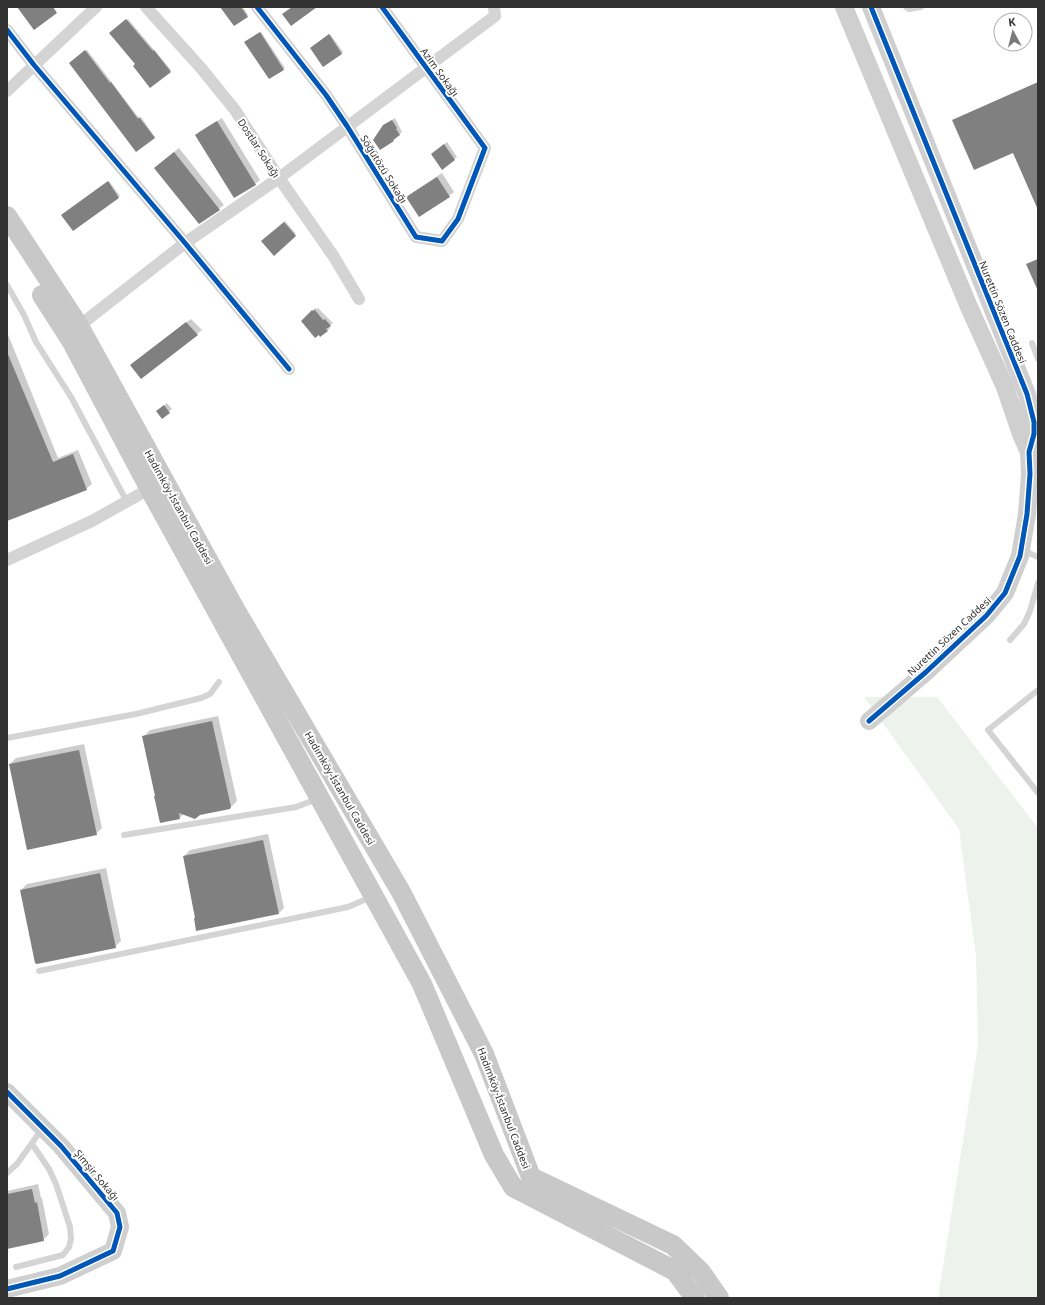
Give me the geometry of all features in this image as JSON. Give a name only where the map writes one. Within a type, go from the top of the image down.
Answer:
[{"type":"main road","name":"Hadımköy-İstanbul Caddesi","points":[[7,216],[79,326],[235,609],[401,892],[484,1054],[531,1177],[673,1245],[701,1272],[719,1298]]},
{"type":"main road","name":"Hadımköy-İstanbul Caddesi","points":[[7,239],[72,342],[149,489],[422,984],[494,1155],[513,1187],[675,1271],[695,1298]]},
{"type":"street","points":[[7,91],[96,7]]},
{"type":"street","name":"Dostlar Sokağı","points":[[146,7],[201,68],[235,110],[279,178],[334,257],[359,299]]},
{"type":"street","name":"Söğütözü Sokağı","points":[[257,7],[326,95],[416,237],[442,241],[458,219],[484,148]]},
{"type":"street","name":"Azim Sokağı","points":[[382,7],[484,148]]},
{"type":"street","name":"Nurettin Sözen Caddesi","points":[[844,7],[969,308],[1005,387],[1021,434],[1034,452]]},
{"type":"street","name":"Nurettin Sözen Caddesi","points":[[869,721],[926,672],[986,616],[1004,593],[1020,556],[1030,510],[1030,474],[1034,452],[1034,422],[1027,394],[871,7]]},
{"type":"street","points":[[79,326],[185,243],[279,178],[426,68],[494,11]]},
{"type":"street","points":[[7,30],[34,65],[185,243],[289,369]]},
{"type":"street","points":[[7,560],[92,521],[149,489]]},
{"type":"street","name":"Şimşir Sokağı","points":[[7,1092],[61,1146],[117,1213],[120,1227],[114,1251],[60,1276],[7,1289]]},
{"type":"lane","points":[[906,7],[909,9],[921,7]]},
{"type":"lane","points":[[7,285],[24,315],[36,342],[71,398],[127,502]]},
{"type":"lane","points":[[1032,343],[1038,359]]},
{"type":"lane","points":[[1021,550],[1038,557]]},
{"type":"lane","points":[[1010,640],[1024,624],[1030,611],[1038,583]]},
{"type":"lane","points":[[7,738],[136,714],[201,698],[210,694],[219,682]]},
{"type":"lane","points":[[1038,690],[988,730],[1038,794]]},
{"type":"lane","points":[[124,835],[296,807],[320,798]]},
{"type":"lane","points":[[39,971],[348,907],[373,895]]},
{"type":"lane","points":[[7,1172],[18,1164],[43,1128]]},
{"type":"lane","points":[[16,1266],[63,1255],[69,1247],[71,1239],[70,1227],[56,1184],[49,1169],[32,1144]]},
{"type":"shaded area","points":[[864,697],[937,697],[1038,828],[1038,1298],[938,1298],[978,1045],[976,956],[959,829]]},
{"type":"building","points":[[17,7],[53,7],[57,13],[34,30]]},
{"type":"building","points":[[220,7],[241,7],[248,17],[234,26]]},
{"type":"building","points":[[292,7],[317,7],[291,26],[282,14]]},
{"type":"building","points":[[126,19],[153,51],[154,50],[171,72],[150,88],[133,66],[135,64],[109,33]]},
{"type":"building","points":[[260,32],[284,70],[269,79],[244,42]]},
{"type":"building","points":[[329,34],[342,54],[323,67],[310,48]]},
{"type":"building","points":[[85,50],[138,119],[139,117],[155,138],[136,152],[69,63]]},
{"type":"building","points":[[1038,82],[1038,210],[1013,153],[974,170],[952,120]]},
{"type":"building","points":[[392,120],[400,135],[380,150],[373,140],[383,125]]},
{"type":"building","points":[[217,121],[256,185],[234,198],[195,135]]},
{"type":"building","points":[[444,144],[455,160],[442,170],[431,154]]},
{"type":"building","points":[[174,152],[220,210],[199,224],[154,168]]},
{"type":"building","points":[[437,177],[450,197],[419,217],[406,197]]},
{"type":"building","points":[[108,181],[119,198],[73,231],[61,215]]},
{"type":"building","points":[[284,222],[296,236],[274,256],[261,241]]},
{"type":"building","points":[[1038,259],[1038,291],[1026,264]]},
{"type":"building","points":[[312,310],[315,310],[323,320],[325,319],[331,326],[326,329],[328,331],[320,337],[319,335],[315,338],[301,321]]},
{"type":"building","points":[[186,322],[198,335],[141,379],[130,365]]},
{"type":"building","points":[[7,352],[53,462],[73,454],[87,490],[7,521]]},
{"type":"building","points":[[164,405],[170,413],[162,419],[156,411]]},
{"type":"building","points":[[212,721],[231,807],[230,809],[200,815],[195,819],[179,813],[180,819],[160,823],[142,736]]},
{"type":"building","points":[[79,750],[97,835],[27,850],[9,764]]},
{"type":"building","points":[[263,840],[279,914],[196,931],[195,918],[183,856]]},
{"type":"building","points":[[100,873],[116,948],[37,964],[35,963],[20,890]]},
{"type":"building","points":[[32,1189],[35,1203],[37,1202],[44,1241],[7,1249],[7,1194]]},
{"type":"cycle path","points":[[257,7],[326,95],[416,237],[442,241],[458,219],[485,148],[382,7]]},
{"type":"cycle path","points":[[869,721],[926,672],[986,616],[1005,593],[1020,556],[1027,514],[1030,474],[1029,452],[1034,434],[1034,422],[1027,394],[871,7]]},
{"type":"cycle path","points":[[7,30],[34,65],[185,243],[289,369]]},
{"type":"cycle path","points":[[7,1092],[61,1146],[117,1213],[120,1227],[113,1251],[60,1276],[7,1289]]}]
